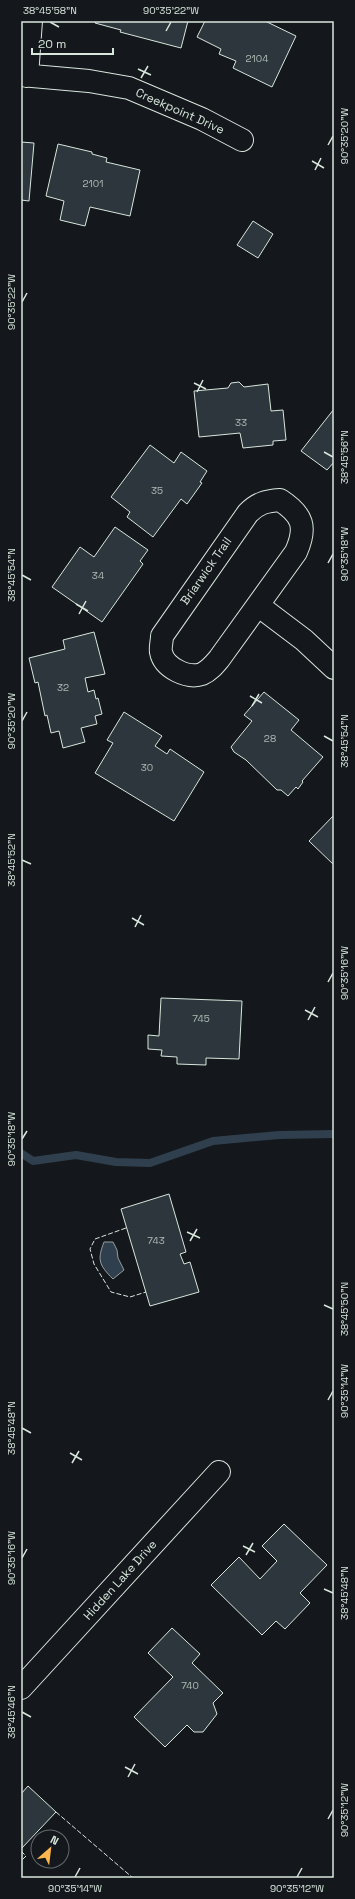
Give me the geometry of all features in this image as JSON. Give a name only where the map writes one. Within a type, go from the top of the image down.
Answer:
[{"type":"street","points":[[24,76],[31,21]]},
{"type":"street","name":"Creekpoint Drive","points":[[24,76],[89,81],[129,88],[202,119],[242,140]]},
{"type":"street","name":"Briarwick Trail","points":[[280,500],[294,509],[301,522],[302,539],[296,552],[259,606],[219,659],[210,669],[202,674],[182,674],[170,666],[161,654],[162,636],[168,625],[248,513],[257,504],[266,501],[280,500]]},
{"type":"street","points":[[259,606],[304,640],[334,668]]},
{"type":"street","name":"Hidden Lake Drive","points":[[21,1688],[219,1472]]},
{"type":"water","points":[[104,1242],[113,1242],[124,1270],[113,1279],[102,1266],[100,1258],[100,1253]]},
{"type":"building","points":[[95,21],[188,21],[181,48],[120,32],[121,30],[95,23]]},
{"type":"building","points":[[205,21],[265,21],[296,36],[272,87],[233,68],[236,61],[219,54],[221,49],[197,37]]},
{"type":"building","points":[[21,142],[34,143],[29,201],[21,200]]},
{"type":"building","points":[[58,144],[92,152],[92,154],[107,158],[106,162],[140,170],[130,216],[90,207],[85,226],[60,220],[64,201],[46,196]]},
{"type":"building","points":[[253,221],[273,234],[258,258],[237,245]]},
{"type":"building","points":[[239,382],[244,387],[268,384],[271,411],[283,410],[286,440],[273,441],[273,445],[243,448],[240,433],[199,437],[194,391],[228,388],[231,383]]},
{"type":"building","points":[[334,409],[334,462],[327,470],[301,451]]},
{"type":"building","points":[[150,445],[174,463],[181,452],[207,471],[200,482],[202,483],[187,504],[181,499],[153,537],[127,517],[130,512],[111,497]]},
{"type":"building","points":[[115,527],[148,550],[140,561],[143,564],[102,622],[52,587],[80,547],[94,557]]},
{"type":"building","points":[[94,632],[105,674],[85,678],[88,692],[94,690],[96,699],[98,698],[102,714],[95,716],[97,724],[81,728],[85,742],[63,748],[59,731],[51,733],[47,715],[45,716],[38,682],[35,683],[29,658],[65,649],[63,640]]},
{"type":"building","points":[[264,692],[299,720],[291,730],[323,757],[302,781],[303,782],[298,789],[296,787],[288,796],[281,790],[277,790],[246,760],[234,752],[231,747],[252,721],[244,715]]},
{"type":"building","points":[[124,712],[162,736],[155,746],[167,754],[170,749],[204,772],[174,821],[95,773],[113,743],[107,740]]},
{"type":"building","points":[[334,815],[334,865],[309,841]]},
{"type":"building","points":[[161,998],[242,1001],[239,1059],[206,1058],[206,1065],[177,1064],[177,1057],[161,1056],[162,1050],[148,1049],[148,1035],[159,1036]]},
{"type":"building","points":[[169,1194],[186,1252],[180,1254],[184,1264],[190,1262],[199,1292],[150,1306],[121,1209]]},
{"type":"building","points":[[284,1524],[327,1565],[300,1593],[310,1603],[285,1629],[276,1621],[262,1635],[211,1585],[239,1557],[260,1579],[277,1561],[262,1546]]},
{"type":"building","points":[[172,1628],[200,1654],[192,1663],[223,1693],[213,1703],[217,1714],[203,1732],[194,1732],[187,1725],[165,1747],[134,1717],[173,1677],[148,1653]]},
{"type":"building","points":[[28,1786],[56,1812],[40,1829],[30,1829],[30,1839],[21,1849],[21,1794]]},
{"type":"waterway","points":[[21,1153],[33,1161],[76,1155],[116,1162],[150,1163],[213,1141],[279,1135],[334,1134]]},
{"type":"fence","points":[[126,1228],[95,1239],[90,1249],[94,1264],[111,1292],[130,1297],[146,1292]]},
{"type":"fence","points":[[56,1812],[133,1878]]},
{"type":"fence","points":[[21,1851],[26,1856],[21,1861]]}]
